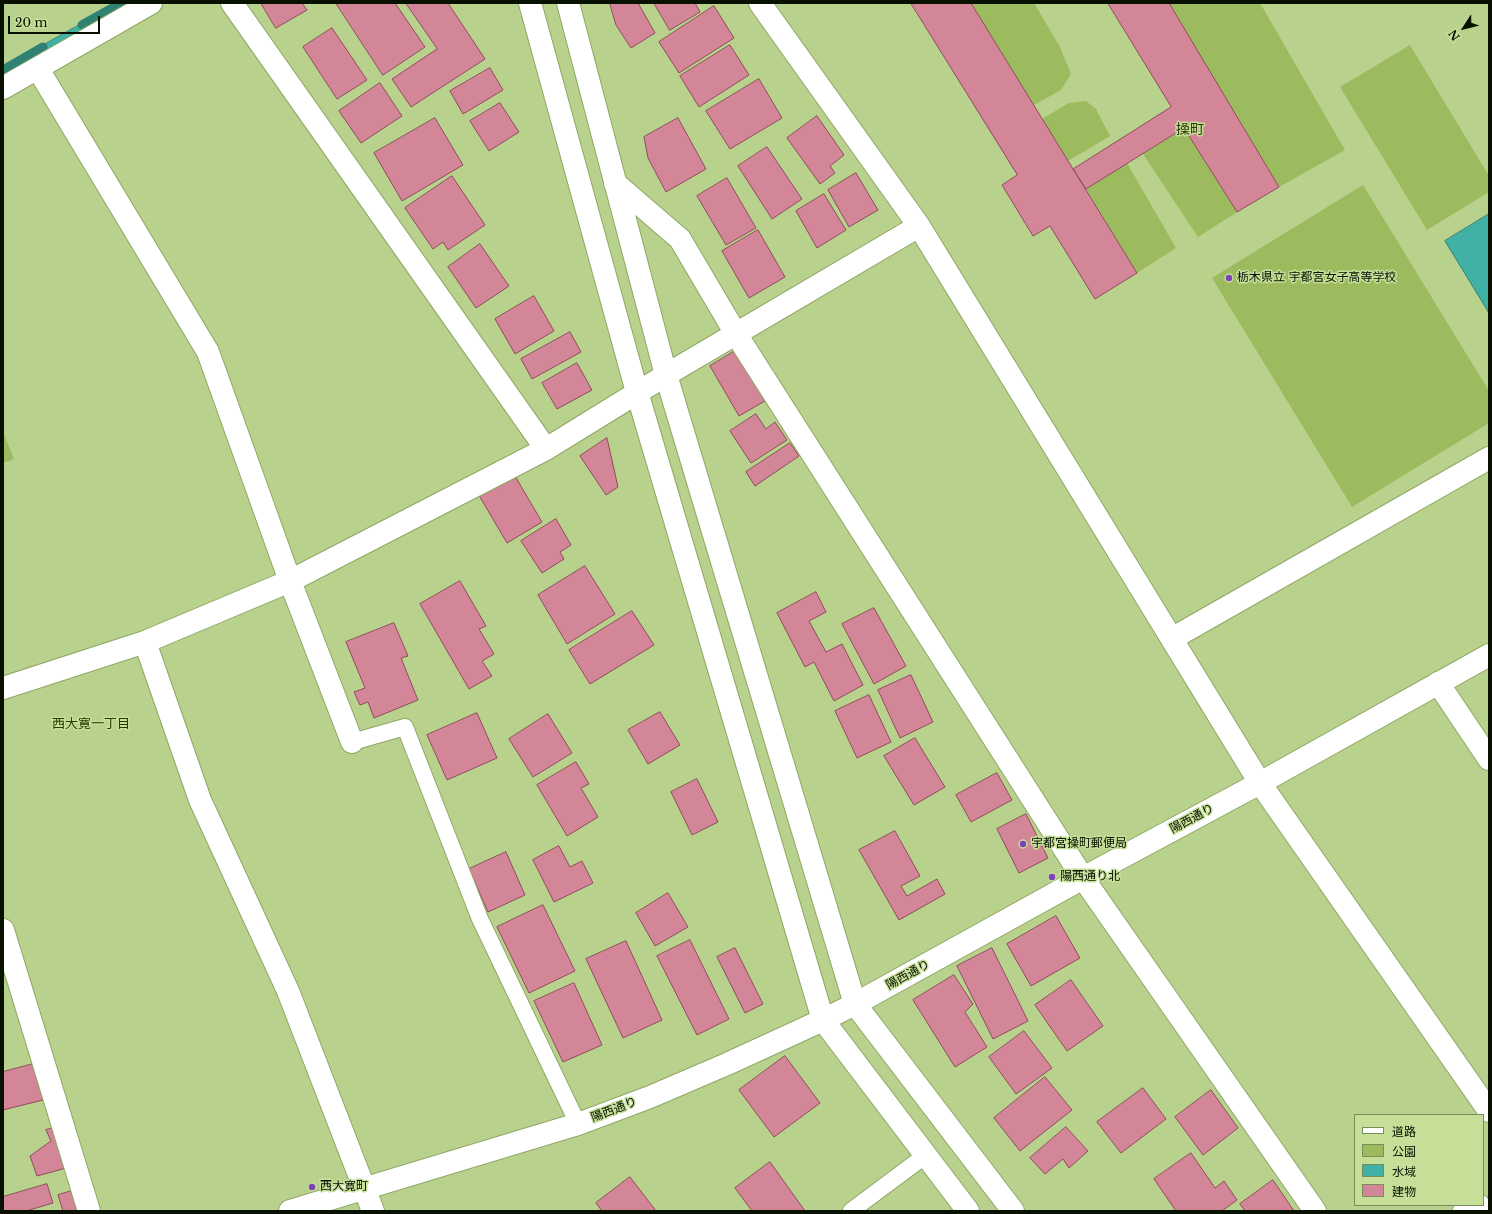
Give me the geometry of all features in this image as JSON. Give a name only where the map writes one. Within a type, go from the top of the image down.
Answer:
[{"type":"street","points":[[3,88],[151,3]]},
{"type":"street","points":[[232,3],[546,449]]},
{"type":"street","points":[[530,3],[637,392],[823,1020],[968,1211]]},
{"type":"street","points":[[568,3],[666,375],[855,1004],[1013,1211]]},
{"type":"street","points":[[760,3],[919,226],[1260,782],[1489,1110]]},
{"type":"street","points":[[38,69],[208,352],[290,581],[352,742]]},
{"type":"street","points":[[616,183],[680,239],[736,334],[1083,878],[1315,1211]]},
{"type":"street","points":[[3,688],[145,642],[290,581],[546,449],[637,392],[919,226]]},
{"type":"street","points":[[1173,638],[1489,458]]},
{"type":"street","points":[[145,642],[200,800],[288,991],[373,1211]]},
{"type":"street","name":"陽西通り","points":[[290,1211],[578,1124],[650,1097],[823,1020],[855,1004],[1489,655]]},
{"type":"street","points":[[1438,683],[1489,759]]},
{"type":"street","points":[[3,930],[89,1211]]},
{"type":"street","points":[[1464,1211],[1476,1206]]},
{"type":"lane","points":[[352,742],[405,727],[480,919],[578,1124]]},
{"type":"lane","points":[[851,1211],[926,1155]]},
{"type":"green space","points":[[971,3],[1034,3],[1060,47],[1071,74],[1061,90],[1034,105]]},
{"type":"green space","points":[[1169,3],[1260,3],[1345,150],[1279,187]]},
{"type":"green space","points":[[1410,45],[1489,176],[1489,192],[1427,230],[1340,87]]},
{"type":"green space","points":[[1086,101],[1096,109],[1110,136],[1068,161],[1042,119],[1069,103]]},
{"type":"green space","points":[[1184,128],[1237,212],[1198,237],[1143,154]]},
{"type":"green space","points":[[1127,163],[1176,248],[1137,273],[1086,189]]},
{"type":"green space","points":[[1363,185],[1489,391],[1489,423],[1352,507],[1212,278]]},
{"type":"green space","points":[[3,432],[14,459],[3,463]]},
{"type":"water","points":[[92,18],[96,25],[37,58],[33,51]]},
{"type":"water","points":[[1489,214],[1489,313],[1445,241]]},
{"type":"building","points":[[261,3],[302,3],[307,10],[276,28]]},
{"type":"building","points":[[336,3],[395,3],[425,47],[383,75]]},
{"type":"building","points":[[406,3],[448,3],[485,59],[411,107],[392,79],[437,49]]},
{"type":"building","points":[[610,3],[638,3],[655,33],[631,48],[616,25]]},
{"type":"building","points":[[654,3],[695,3],[700,12],[670,30]]},
{"type":"building","points":[[911,3],[971,3],[1137,273],[1095,299],[1050,226],[1033,236],[1002,185],[1017,175]]},
{"type":"building","points":[[1108,3],[1169,3],[1279,187],[1237,212],[1184,128],[1086,189],[1073,169],[1171,107]]},
{"type":"building","points":[[714,6],[734,38],[679,73],[659,42]]},
{"type":"building","points":[[332,28],[367,80],[337,99],[303,47]]},
{"type":"building","points":[[730,45],[749,75],[699,107],[680,76]]},
{"type":"building","points":[[490,68],[503,90],[463,114],[450,91]]},
{"type":"building","points":[[759,79],[782,118],[730,149],[706,111]]},
{"type":"building","points":[[380,83],[402,116],[361,143],[339,111]]},
{"type":"building","points":[[500,103],[519,132],[489,151],[470,121]]},
{"type":"building","points":[[817,116],[844,155],[830,166],[835,173],[820,184],[787,138]]},
{"type":"building","points":[[435,118],[463,165],[402,201],[374,153]]},
{"type":"building","points":[[678,118],[706,169],[666,192],[648,158],[644,137]]},
{"type":"building","points":[[767,147],[802,199],[772,219],[738,166]]},
{"type":"building","points":[[856,173],[878,210],[849,227],[828,190]]},
{"type":"building","points":[[452,176],[485,225],[448,250],[443,242],[433,249],[405,208]]},
{"type":"building","points":[[727,178],[756,228],[726,245],[697,196]]},
{"type":"building","points":[[824,194],[846,230],[817,248],[796,211]]},
{"type":"building","points":[[758,230],[785,277],[749,298],[722,251]]},
{"type":"building","points":[[480,244],[509,286],[476,308],[448,267]]},
{"type":"building","points":[[534,296],[554,331],[515,354],[495,319]]},
{"type":"building","points":[[570,332],[581,352],[532,379],[521,359]]},
{"type":"building","points":[[740,348],[770,398],[739,416],[710,366]]},
{"type":"building","points":[[577,363],[592,390],[557,409],[542,383]]},
{"type":"building","points":[[756,414],[766,429],[775,422],[787,440],[751,463],[730,431]]},
{"type":"building","points":[[607,438],[618,487],[606,495],[580,456]]},
{"type":"building","points":[[790,443],[799,456],[755,486],[746,472]]},
{"type":"building","points":[[512,471],[542,522],[507,543],[477,492]]},
{"type":"building","points":[[556,519],[571,545],[560,552],[564,559],[542,573],[521,541]]},
{"type":"building","points":[[585,566],[615,614],[567,644],[538,595]]},
{"type":"building","points":[[460,581],[486,626],[479,629],[494,654],[482,661],[492,676],[469,689],[420,604]]},
{"type":"building","points":[[816,592],[826,612],[809,621],[826,652],[842,644],[863,685],[834,701],[814,662],[805,667],[777,613]]},
{"type":"building","points":[[874,608],[906,666],[874,684],[842,624]]},
{"type":"building","points":[[632,611],[654,645],[590,684],[569,650]]},
{"type":"building","points":[[394,623],[408,656],[401,658],[418,700],[374,718],[368,702],[360,705],[354,692],[365,688],[346,642]]},
{"type":"building","points":[[911,675],[933,722],[900,738],[878,690]]},
{"type":"building","points":[[869,695],[891,742],[857,758],[835,711]]},
{"type":"building","points":[[660,712],[680,745],[648,764],[628,730]]},
{"type":"building","points":[[477,713],[497,758],[447,780],[427,735]]},
{"type":"building","points":[[548,714],[572,753],[533,777],[509,739]]},
{"type":"building","points":[[915,738],[945,787],[914,805],[884,756]]},
{"type":"building","points":[[576,762],[589,784],[581,788],[598,817],[567,836],[537,785]]},
{"type":"building","points":[[997,773],[1012,800],[971,822],[956,795]]},
{"type":"building","points":[[697,779],[718,822],[692,835],[671,792]]},
{"type":"building","name":"宇都宮操町郵便局","points":[[1026,814],[1048,858],[1019,873],[997,829]]},
{"type":"building","points":[[895,831],[920,876],[901,886],[907,896],[937,879],[945,894],[899,920],[859,850]]},
{"type":"building","points":[[559,846],[570,867],[582,861],[593,883],[554,902],[533,860]]},
{"type":"building","points":[[506,852],[525,895],[488,912],[469,869]]},
{"type":"building","points":[[668,893],[688,927],[655,946],[636,913]]},
{"type":"building","points":[[543,905],[575,971],[529,993],[497,927]]},
{"type":"building","points":[[1056,916],[1080,958],[1031,986],[1007,944]]},
{"type":"building","points":[[690,940],[729,1019],[697,1035],[657,956]]},
{"type":"building","points":[[626,941],[662,1020],[623,1038],[586,959]]},
{"type":"building","points":[[735,948],[763,1004],[745,1013],[717,957]]},
{"type":"building","points":[[992,948],[1028,1021],[993,1039],[957,966]]},
{"type":"building","points":[[954,975],[973,1004],[965,1012],[987,1047],[955,1067],[913,1000]]},
{"type":"building","points":[[1071,980],[1103,1026],[1067,1051],[1035,1005]]},
{"type":"building","points":[[574,983],[602,1045],[563,1062],[534,1001]]},
{"type":"building","points":[[1024,1031],[1052,1068],[1016,1094],[989,1057]]},
{"type":"building","points":[[785,1056],[820,1103],[774,1137],[739,1090]]},
{"type":"building","points":[[37,1063],[47,1099],[3,1110],[3,1072]]},
{"type":"building","points":[[1045,1077],[1072,1110],[1020,1151],[994,1118]]},
{"type":"building","points":[[1143,1088],[1166,1119],[1121,1153],[1097,1122]]},
{"type":"building","points":[[1211,1090],[1238,1128],[1203,1155],[1175,1117]]},
{"type":"building","points":[[60,1126],[70,1167],[37,1176],[30,1156],[51,1141],[46,1130]]},
{"type":"building","points":[[1066,1127],[1088,1151],[1069,1168],[1063,1159],[1045,1174],[1030,1158]]},
{"type":"building","points":[[1191,1153],[1215,1188],[1224,1181],[1237,1200],[1222,1211],[1176,1211],[1154,1179]]},
{"type":"building","points":[[770,1162],[805,1211],[752,1211],[735,1188]]},
{"type":"building","points":[[630,1177],[656,1211],[602,1211],[596,1203]]},
{"type":"building","points":[[1273,1180],[1294,1211],[1245,1211],[1240,1204]]},
{"type":"building","points":[[47,1184],[53,1203],[26,1211],[3,1211],[3,1197]]},
{"type":"building","points":[[79,1189],[85,1211],[63,1211],[58,1195]]},
{"type":"waterway","points":[[82,25],[121,3]]},
{"type":"waterway","points":[[3,70],[43,47]]},
{"type":"place","name":"栃木県立 宇都宮女子高等学校","points":[[1229,278]]},
{"type":"place","name":"宇都宮操町郵便局","points":[[1023,844]]},
{"type":"place","name":"陽西通り北","points":[[1052,877]]},
{"type":"place","name":"西大寛町","points":[[312,1187]]},
{"type":"district","name":"操町","points":[[1190,130]]},
{"type":"district","name":"西大寛一丁目","points":[[91,724]]}]
